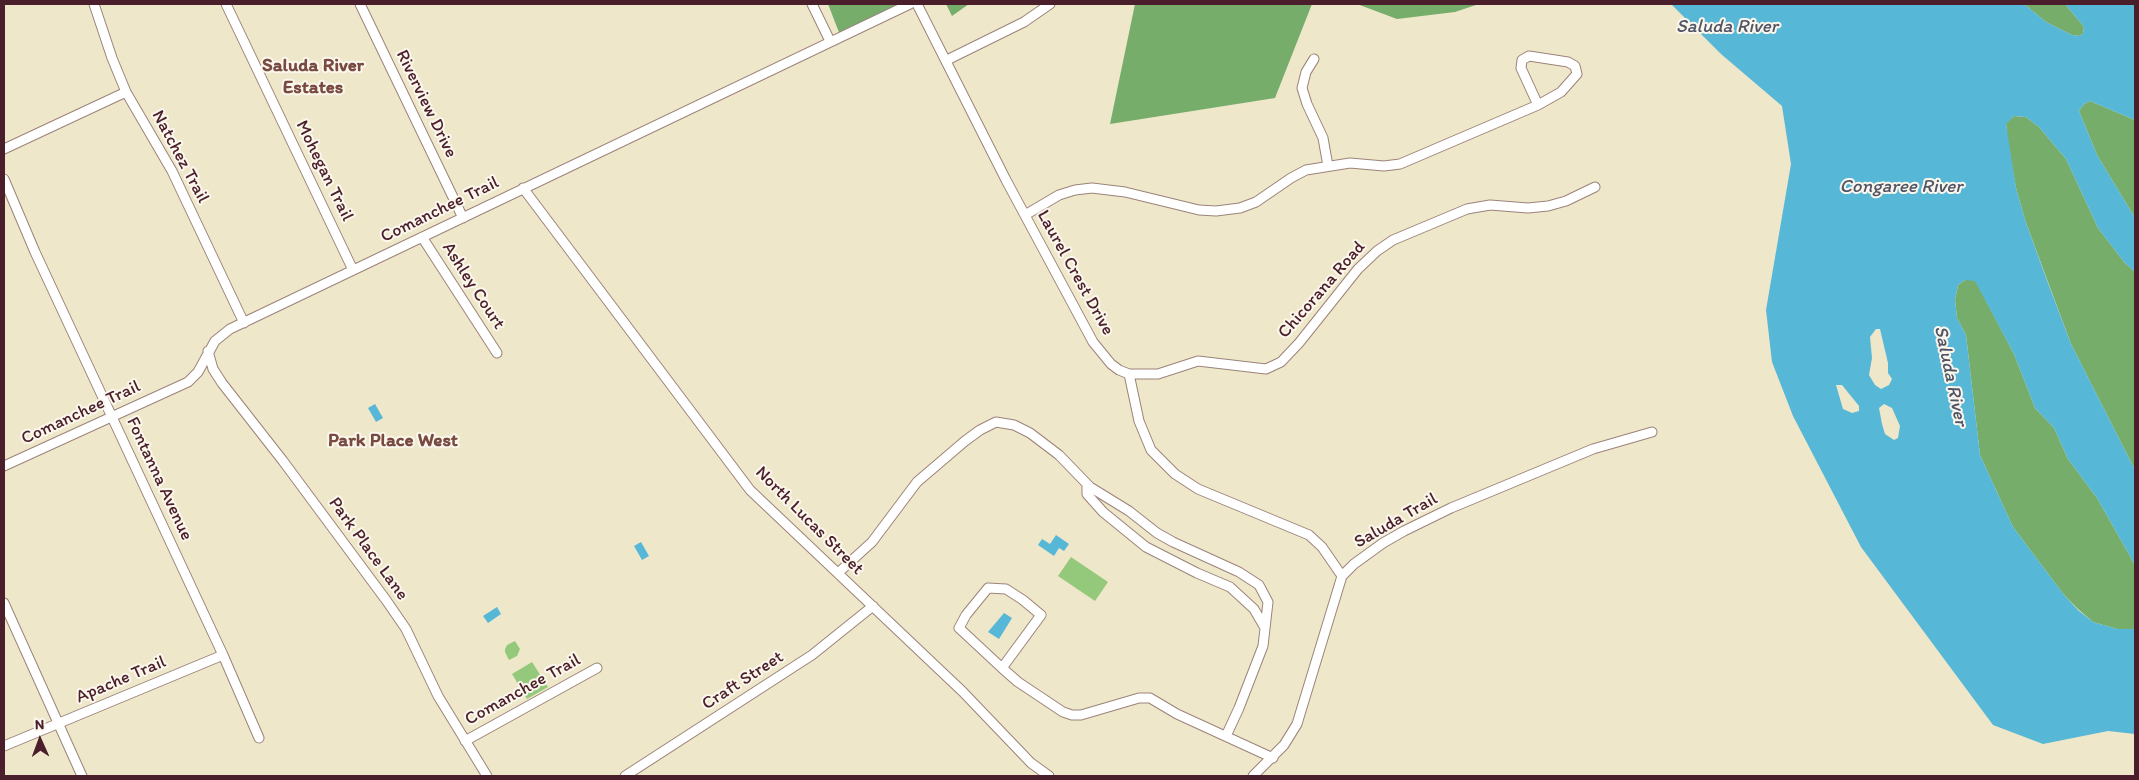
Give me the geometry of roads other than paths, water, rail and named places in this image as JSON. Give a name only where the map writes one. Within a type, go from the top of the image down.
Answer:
[{"type":"street","name":"Natchez Trail","points":[[94,4],[112,58],[126,92],[172,171],[244,323]]},
{"type":"street","name":"Mohegan Trail","points":[[226,4],[353,270]]},
{"type":"street","name":"Riverview Drive","points":[[360,4],[463,218]]},
{"type":"street","points":[[812,4],[830,41]]},
{"type":"street","name":"Comanchee Trail","points":[[4,466],[188,382],[198,372],[208,351],[223,333],[910,4]]},
{"type":"street","name":"Laurel Crest Drive","points":[[917,4],[1092,342],[1111,364],[1128,374]]},
{"type":"street","points":[[947,60],[1024,22],[1050,4]]},
{"type":"street","points":[[1025,215],[1059,195],[1075,190],[1092,188],[1125,192],[1199,210],[1232,210],[1256,202],[1298,174],[1328,166],[1350,163],[1384,166],[1400,164],[1538,105],[1567,87],[1577,74],[1575,66],[1568,62],[1530,56],[1522,60],[1521,68],[1538,105]]},
{"type":"street","points":[[1314,59],[1306,72],[1302,88],[1307,104],[1323,138],[1328,166]]},
{"type":"street","points":[[4,148],[126,92]]},
{"type":"street","name":"Fontanna Avenue","points":[[4,180],[223,655],[259,738]]},
{"type":"street","name":"Chicorana Road","points":[[1128,374],[1158,374],[1198,361],[1266,369],[1281,362],[1299,343],[1358,269],[1377,251],[1393,240],[1468,208],[1490,205],[1528,208],[1548,206],[1566,201],[1595,187]]},
{"type":"street","name":"North Lucas Street","points":[[523,188],[750,490],[963,692],[1031,763],[1049,776]]},
{"type":"street","name":"Ashley Court","points":[[422,237],[498,353]]},
{"type":"street","name":"Park Place Lane","points":[[208,351],[213,369],[222,383],[283,461],[406,629],[438,696],[487,776]]},
{"type":"street","points":[[1128,374],[1139,421],[1151,450],[1159,460],[1175,474],[1198,488],[1308,535],[1322,547],[1342,576],[1300,716],[1293,731],[1273,758],[1253,776]]},
{"type":"street","points":[[838,573],[872,542],[917,482],[965,441],[988,425],[1005,422],[1030,433],[1065,461],[1087,484],[1165,538],[1238,572],[1259,585],[1268,602],[1263,646],[1243,699],[1226,736]]},
{"type":"street","name":"Saluda Trail","points":[[1342,576],[1383,543],[1451,508],[1593,449],[1652,432]]},
{"type":"street","points":[[1087,484],[1087,494],[1103,512],[1146,547],[1197,573],[1230,587],[1254,609],[1265,628]]},
{"type":"street","points":[[1002,668],[1040,615],[1033,607],[1006,589],[988,588],[966,615],[959,628],[1002,668],[1055,708],[1072,715],[1139,698],[1150,698],[1177,714],[1273,758]]},
{"type":"street","points":[[4,603],[82,776]]},
{"type":"street","name":"Craft Street","points":[[625,776],[812,655],[873,606]]},
{"type":"street","name":"Apache Trail","points":[[4,746],[223,655]]},
{"type":"street","name":"Comanchee Trail","points":[[465,742],[597,668]]},
{"type":"water","name":"Congaree River","points":[[1671,4],[2024,4],[2046,22],[2072,35],[2079,36],[2083,34],[2084,27],[2065,4],[2135,4],[2135,120],[2090,101],[2084,104],[2079,111],[2097,155],[2135,218],[2135,272],[2124,262],[2098,228],[2066,159],[2039,127],[2026,117],[2014,116],[2006,124],[2016,188],[2025,220],[2048,283],[2071,344],[2135,470],[2135,565],[2097,498],[2068,459],[2054,428],[2035,408],[2014,354],[1975,281],[1965,280],[1958,285],[1955,300],[1957,318],[1966,335],[1980,455],[2013,527],[2064,595],[2078,610],[2093,622],[2117,629],[2135,629],[2135,734],[2108,731],[2043,744],[1993,725],[1861,547],[1793,416],[1772,362],[1766,310],[1791,164],[1782,106],[1721,54]],"holes":[[[1876,329],[1880,329],[1888,363],[1888,373],[1892,379],[1889,385],[1881,389],[1875,385],[1869,375],[1872,358],[1870,337]],[[1836,385],[1842,385],[1859,406],[1859,411],[1852,413],[1843,409]],[[1884,404],[1892,408],[1900,426],[1898,438],[1894,440],[1885,434],[1879,408]]]},
{"type":"water","points":[[375,404],[383,418],[376,422],[368,408]]},
{"type":"water","points":[[1056,535],[1069,544],[1064,551],[1059,548],[1054,556],[1038,545],[1042,539],[1050,544]]},
{"type":"water","points":[[641,542],[649,556],[642,560],[634,546]]},
{"type":"water","points":[[497,607],[501,614],[488,623],[483,616]]},
{"type":"water","points":[[1004,613],[1012,618],[999,639],[988,632]]},
{"type":"district","name":"Saluda River Estates","points":[[313,77]]},
{"type":"district","name":"Park Place West","points":[[393,441]]},
{"type":"water label","name":"Saluda River","points":[[1727,27]]},
{"type":"water label","name":"Saluda River","points":[[1950,376]]}]
